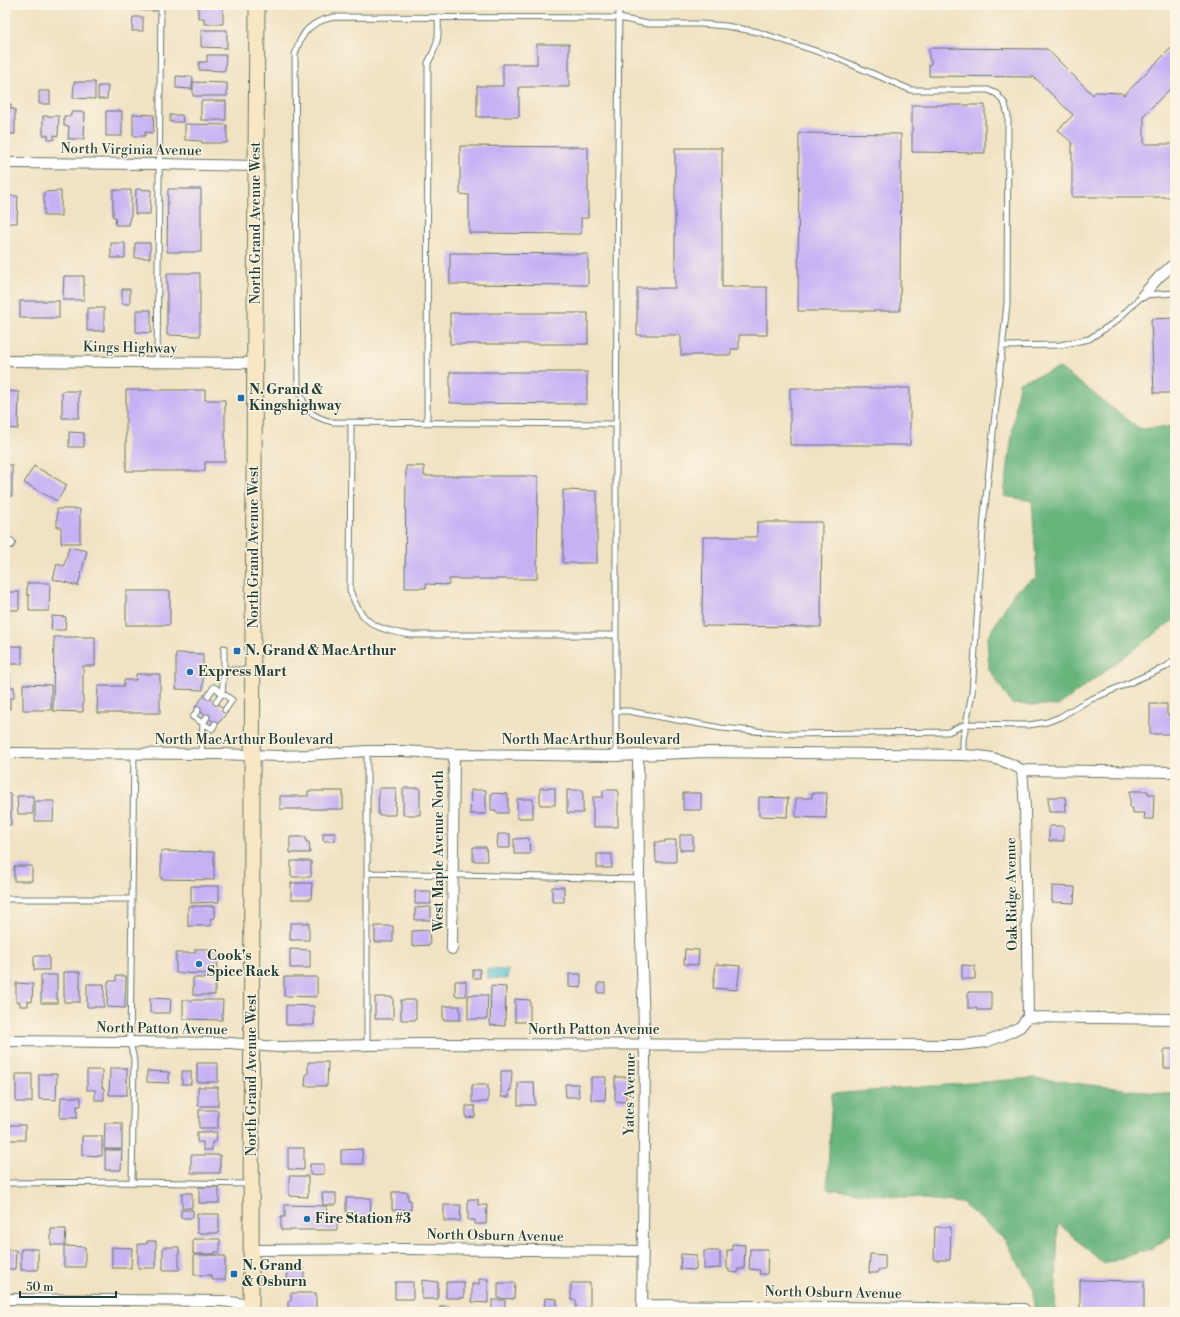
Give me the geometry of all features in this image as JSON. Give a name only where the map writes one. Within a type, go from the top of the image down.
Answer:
[{"type":"main road","name":"North Grand Avenue West","points":[[251,1310],[252,755],[257,5]]},
{"type":"street","name":"North Virginia Avenue","points":[[5,163],[256,166]]},
{"type":"street","points":[[1143,295],[1159,277],[1175,263]]},
{"type":"street","name":"Kings Highway","points":[[5,361],[255,363]]},
{"type":"street","name":"North MacArthur Boulevard","points":[[5,753],[308,755],[367,751],[403,751],[454,754],[616,756],[705,752],[977,755],[1004,760],[1022,770],[1175,772]]},
{"type":"street","name":"West Maple Avenue North","points":[[452,949],[454,754]]},
{"type":"street","name":"Yates Avenue","points":[[638,756],[639,879],[645,1044],[642,1308]]},
{"type":"street","name":"Oak Ridge Avenue","points":[[1022,770],[1025,807],[1028,1017]]},
{"type":"street","points":[[1028,1017],[1175,1019]]},
{"type":"street","name":"North Patton Avenue","points":[[5,1041],[230,1043],[277,1047],[367,1045],[960,1044],[986,1042],[1002,1036],[1020,1027],[1028,1017]]},
{"type":"street","name":"North Osburn Avenue","points":[[251,1250],[403,1249],[642,1252]]},
{"type":"street","points":[[5,1299],[222,1301],[251,1310]]},
{"type":"street","name":"North Osburn Avenue","points":[[642,1308],[1024,1310]]},
{"type":"lane","points":[[158,362],[161,5]]},
{"type":"lane","points":[[616,756],[615,635],[619,5]]},
{"type":"lane","points":[[616,424],[351,423],[321,420],[311,413],[301,399],[298,386],[295,55],[302,35],[309,27],[316,22],[334,17],[619,18],[648,24],[701,24],[726,26],[758,32],[834,57],[911,90],[972,89],[988,90],[997,94],[1005,104],[1008,116],[1007,304],[984,516],[972,693],[966,724],[963,755]]},
{"type":"lane","points":[[427,423],[428,62],[436,47],[439,34],[438,18]]},
{"type":"lane","points":[[1003,346],[1060,345],[1089,339],[1115,322],[1143,295],[1175,293]]},
{"type":"lane","points":[[351,423],[350,590],[360,613],[368,621],[393,633],[411,635],[615,635]]},
{"type":"lane","points":[[216,702],[222,693],[224,648]]},
{"type":"lane","points":[[615,711],[628,711],[721,728],[791,734],[948,732],[966,724],[1029,725],[1047,722],[1060,717],[1087,701],[1166,667],[1175,659]]},
{"type":"lane","points":[[224,670],[253,670]]},
{"type":"lane","points":[[208,696],[214,687],[232,700],[225,710]]},
{"type":"lane","points":[[198,710],[193,717],[212,729],[215,724]]},
{"type":"lane","points":[[201,754],[203,723],[206,717]]},
{"type":"lane","points":[[367,751],[367,1045]]},
{"type":"lane","points":[[132,1182],[134,1059],[130,1043],[134,754]]},
{"type":"lane","points":[[368,873],[639,879]]},
{"type":"lane","points":[[5,899],[132,899]]},
{"type":"lane","points":[[5,1183],[132,1182],[251,1184]]},
{"type":"green space","points":[[1060,368],[1140,429],[1175,426],[1175,619],[1058,706],[1012,704],[989,669],[987,638],[1015,591],[1037,577],[1032,501],[1004,496],[1019,382]]},
{"type":"green space","points":[[1034,1078],[1164,1094],[1175,1094],[1175,1234],[1152,1248],[1104,1264],[1058,1223],[1055,1312],[1034,1312],[1034,1290],[1005,1240],[962,1203],[827,1189],[832,1094]]},
{"type":"water","points":[[487,969],[508,970],[508,979],[487,978]]},
{"type":"building","points":[[139,5],[156,5],[156,11],[139,10]]},
{"type":"building","points":[[198,6],[223,6],[223,24],[204,24],[204,18],[198,18]]},
{"type":"building","points":[[133,17],[143,17],[143,31],[132,31]]},
{"type":"building","points":[[201,30],[227,30],[227,48],[201,47]]},
{"type":"building","points":[[537,44],[569,44],[569,87],[519,87],[519,117],[477,117],[477,86],[503,86],[503,64],[537,64]]},
{"type":"building","points":[[929,48],[1047,49],[1093,95],[1095,92],[1121,93],[1124,95],[1170,49],[1175,49],[1175,84],[1144,115],[1144,144],[1175,144],[1175,197],[1072,197],[1072,143],[1058,130],[1073,115],[1034,77],[929,76],[929,64],[931,64],[931,60],[929,60]]},
{"type":"building","points":[[207,55],[226,55],[225,71],[199,70],[199,62],[207,62]]},
{"type":"building","points":[[176,76],[193,77],[192,89],[176,88]]},
{"type":"building","points":[[74,82],[95,82],[95,99],[73,98]]},
{"type":"building","points":[[193,82],[227,83],[227,96],[193,96]]},
{"type":"building","points":[[98,86],[108,86],[107,99],[98,99]]},
{"type":"building","points":[[39,91],[50,91],[50,104],[39,104]]},
{"type":"building","points":[[201,101],[226,101],[226,120],[201,120]]},
{"type":"building","points":[[5,104],[11,104],[11,109],[15,109],[15,134],[9,134],[10,137],[5,137]]},
{"type":"building","points":[[912,105],[985,105],[985,153],[912,152]]},
{"type":"building","points":[[106,111],[122,111],[122,136],[106,136]]},
{"type":"building","points":[[71,112],[85,112],[84,139],[68,139],[69,126],[64,126],[64,116],[71,116]]},
{"type":"building","points":[[133,114],[154,115],[153,133],[145,132],[145,136],[133,136]]},
{"type":"building","points":[[170,115],[182,115],[183,122],[170,122]]},
{"type":"building","points":[[43,116],[59,116],[58,136],[54,135],[54,140],[48,139],[48,135],[43,135]]},
{"type":"building","points":[[185,124],[227,125],[227,143],[202,143],[202,141],[185,140]]},
{"type":"building","points":[[799,133],[901,134],[900,311],[798,311]]},
{"type":"building","points":[[460,146],[588,147],[588,218],[581,218],[581,234],[469,233],[469,195],[460,194]]},
{"type":"building","points":[[675,148],[722,148],[722,287],[767,287],[767,335],[739,335],[739,349],[731,349],[731,355],[681,355],[681,335],[637,335],[637,288],[675,288]]},
{"type":"building","points":[[136,189],[151,190],[150,214],[135,214]]},
{"type":"building","points":[[168,189],[201,189],[201,252],[167,252]]},
{"type":"building","points":[[113,190],[131,190],[131,216],[129,225],[115,225],[116,217],[113,217]]},
{"type":"building","points":[[61,191],[61,216],[44,216],[44,192]]},
{"type":"building","points":[[5,196],[18,196],[17,223],[5,223]]},
{"type":"building","points":[[111,243],[125,243],[125,258],[111,258]]},
{"type":"building","points":[[135,243],[150,243],[150,258],[135,258]]},
{"type":"building","points":[[450,253],[588,254],[588,285],[450,284]]},
{"type":"building","points":[[167,273],[200,273],[200,336],[167,335]]},
{"type":"building","points":[[64,276],[84,276],[84,300],[63,300]]},
{"type":"building","points":[[122,289],[130,289],[130,304],[122,304]]},
{"type":"building","points":[[20,301],[59,301],[59,318],[20,318]]},
{"type":"building","points":[[87,308],[104,308],[104,331],[87,331]]},
{"type":"building","points":[[136,310],[151,310],[151,333],[136,332]]},
{"type":"building","points":[[450,313],[588,313],[588,344],[450,344]]},
{"type":"building","points":[[1175,318],[1175,393],[1154,393],[1151,319]]},
{"type":"building","points":[[450,372],[587,372],[587,404],[450,403]]},
{"type":"building","points":[[790,388],[910,388],[910,445],[790,445]]},
{"type":"building","points":[[126,390],[205,390],[205,400],[225,400],[225,462],[205,462],[205,471],[126,471]]},
{"type":"building","points":[[5,391],[19,392],[18,429],[5,428]]},
{"type":"building","points":[[62,391],[79,391],[79,418],[62,418]]},
{"type":"building","points":[[69,432],[84,433],[84,447],[69,447]]},
{"type":"building","points":[[5,465],[12,465],[12,496],[5,496]]},
{"type":"building","points":[[34,466],[67,485],[57,501],[24,483]]},
{"type":"building","points":[[406,466],[424,466],[424,476],[538,476],[537,579],[449,579],[449,585],[426,584],[426,588],[405,588]]},
{"type":"building","points":[[563,490],[597,491],[597,563],[563,563]]},
{"type":"building","points":[[57,509],[80,509],[80,543],[61,543],[61,527],[57,527]]},
{"type":"building","points":[[757,522],[822,522],[821,627],[702,626],[703,537],[757,537]]},
{"type":"building","points":[[69,547],[87,551],[78,586],[53,579],[57,564],[64,566]]},
{"type":"building","points":[[27,583],[50,583],[49,611],[29,611]]},
{"type":"building","points":[[126,591],[170,591],[170,625],[126,625]]},
{"type":"building","points":[[5,592],[19,592],[19,610],[5,610]]},
{"type":"building","points":[[52,616],[66,617],[65,630],[51,630]]},
{"type":"building","points":[[54,637],[95,637],[95,666],[83,666],[83,712],[53,711]]},
{"type":"building","points":[[7,646],[22,646],[22,664],[7,664]]},
{"type":"building","points":[[176,653],[203,654],[203,690],[176,689]]},
{"type":"building","points":[[5,674],[10,674],[10,687],[14,687],[14,698],[10,698],[10,709],[5,709]]},
{"type":"building","points":[[136,674],[160,674],[160,713],[97,713],[98,686],[124,686],[124,680],[136,680]]},
{"type":"building","points":[[23,684],[51,685],[51,710],[23,710]]},
{"type":"building","points":[[205,694],[228,712],[217,725],[195,707]]},
{"type":"building","points":[[1150,704],[1167,704],[1167,715],[1175,715],[1175,734],[1150,734]]},
{"type":"building","points":[[379,788],[396,788],[395,815],[378,815]]},
{"type":"building","points":[[403,788],[420,788],[420,815],[403,815]]},
{"type":"building","points":[[540,788],[555,788],[555,805],[540,805]]},
{"type":"building","points":[[471,790],[486,790],[486,814],[470,814]]},
{"type":"building","points":[[567,790],[583,790],[583,813],[567,813]]},
{"type":"building","points":[[603,790],[618,790],[618,827],[593,827],[593,797],[603,797]]},
{"type":"building","points":[[308,791],[343,791],[343,809],[280,809],[280,796],[308,796]]},
{"type":"building","points":[[1130,791],[1148,791],[1148,794],[1154,794],[1153,819],[1144,819],[1145,813],[1133,813],[1133,808],[1130,808]]},
{"type":"building","points":[[491,793],[508,794],[508,813],[496,813],[496,810],[491,810]]},
{"type":"building","points":[[683,793],[701,793],[701,810],[683,810]]},
{"type":"building","points":[[812,793],[827,793],[826,818],[796,817],[796,798],[812,798]]},
{"type":"building","points":[[5,794],[11,794],[11,825],[5,825]]},
{"type":"building","points":[[17,796],[33,796],[33,814],[18,814]]},
{"type":"building","points":[[759,797],[788,798],[787,817],[759,816]]},
{"type":"building","points":[[1048,797],[1065,797],[1066,812],[1049,812]]},
{"type":"building","points":[[517,799],[533,799],[533,818],[517,818]]},
{"type":"building","points":[[35,801],[54,801],[53,821],[35,821]]},
{"type":"building","points":[[1049,826],[1064,826],[1064,841],[1049,841]]},
{"type":"building","points":[[323,833],[335,833],[335,841],[323,841]]},
{"type":"building","points":[[498,834],[510,834],[510,848],[497,848]]},
{"type":"building","points":[[680,835],[693,835],[693,850],[680,850]]},
{"type":"building","points":[[290,837],[306,837],[306,842],[309,842],[310,853],[290,853]]},
{"type":"building","points":[[529,838],[530,854],[514,854],[514,839]]},
{"type":"building","points":[[665,840],[676,840],[676,862],[656,862],[655,842],[665,842]]},
{"type":"building","points":[[473,847],[486,847],[487,861],[473,861]]},
{"type":"building","points":[[161,851],[214,852],[214,880],[161,879]]},
{"type":"building","points":[[597,854],[612,854],[612,868],[597,868]]},
{"type":"building","points":[[291,861],[311,861],[311,877],[291,877]]},
{"type":"building","points":[[14,866],[32,866],[32,881],[14,881]]},
{"type":"building","points":[[291,883],[312,883],[311,899],[291,899]]},
{"type":"building","points":[[191,886],[219,886],[219,902],[191,903]]},
{"type":"building","points":[[1052,886],[1075,887],[1074,903],[1052,902]]},
{"type":"building","points":[[552,887],[564,887],[564,902],[552,902]]},
{"type":"building","points":[[415,891],[431,891],[431,904],[415,904]]},
{"type":"building","points":[[188,906],[215,906],[215,918],[211,918],[211,926],[188,926]]},
{"type":"building","points":[[431,907],[431,920],[415,920],[415,908]]},
{"type":"building","points":[[290,923],[309,923],[309,940],[290,940]]},
{"type":"building","points":[[375,926],[393,926],[393,942],[375,942]]},
{"type":"building","points":[[429,930],[430,945],[412,946],[412,931]]},
{"type":"building","points":[[195,949],[209,949],[209,953],[218,953],[217,974],[176,973],[176,953],[195,953]]},
{"type":"building","points":[[290,949],[310,950],[310,968],[290,968]]},
{"type":"building","points":[[685,949],[699,950],[698,965],[684,964]]},
{"type":"building","points":[[34,956],[49,956],[49,970],[34,970]]},
{"type":"building","points":[[5,962],[8,962],[7,993],[5,993]]},
{"type":"building","points":[[716,964],[740,966],[737,990],[713,988]]},
{"type":"building","points":[[962,965],[975,966],[975,979],[962,979]]},
{"type":"building","points":[[473,969],[480,969],[480,978],[473,978]]},
{"type":"building","points":[[64,972],[80,972],[80,1002],[64,1002]]},
{"type":"building","points":[[569,974],[581,974],[581,988],[569,987]]},
{"type":"building","points":[[41,975],[57,975],[57,1003],[41,1003]]},
{"type":"building","points":[[116,976],[126,976],[125,1008],[107,1007],[108,981],[116,981]]},
{"type":"building","points":[[284,977],[317,977],[317,997],[284,996]]},
{"type":"building","points":[[193,978],[215,978],[215,995],[193,995]]},
{"type":"building","points":[[455,981],[466,981],[466,996],[455,996]]},
{"type":"building","points":[[16,983],[33,984],[32,1002],[28,1001],[28,1006],[20,1006],[20,1002],[16,1002]]},
{"type":"building","points":[[598,983],[605,983],[605,993],[598,993]]},
{"type":"building","points":[[87,984],[104,984],[104,1007],[87,1007]]},
{"type":"building","points":[[491,986],[506,987],[505,1026],[490,1025]]},
{"type":"building","points":[[968,992],[991,992],[991,1010],[977,1010],[977,1008],[968,1008]]},
{"type":"building","points":[[468,995],[488,995],[487,1019],[468,1019]]},
{"type":"building","points":[[375,997],[393,997],[393,1019],[375,1019]]},
{"type":"building","points":[[150,998],[171,999],[170,1013],[150,1013]]},
{"type":"building","points":[[515,999],[530,1000],[530,1022],[515,1022]]},
{"type":"building","points":[[183,1000],[223,1000],[222,1020],[183,1019]]},
{"type":"building","points":[[401,1000],[416,1000],[416,1020],[401,1020]]},
{"type":"building","points":[[286,1005],[314,1006],[314,1025],[286,1025]]},
{"type":"building","points":[[443,1006],[460,1006],[460,1020],[443,1020]]},
{"type":"building","points":[[1164,1049],[1175,1049],[1175,1068],[1164,1068]]},
{"type":"building","points":[[308,1062],[328,1062],[327,1086],[305,1086],[306,1074],[308,1074]]},
{"type":"building","points":[[197,1063],[218,1063],[218,1082],[197,1082]]},
{"type":"building","points":[[110,1068],[127,1068],[127,1095],[109,1095]]},
{"type":"building","points":[[87,1070],[102,1070],[104,1100],[95,1100],[95,1090],[87,1090]]},
{"type":"building","points":[[147,1071],[169,1072],[169,1083],[147,1082]]},
{"type":"building","points":[[182,1071],[191,1071],[191,1084],[182,1084]]},
{"type":"building","points":[[501,1071],[512,1071],[509,1097],[501,1097]]},
{"type":"building","points":[[5,1074],[9,1074],[9,1097],[5,1097]]},
{"type":"building","points":[[16,1074],[32,1074],[32,1102],[16,1102]]},
{"type":"building","points":[[39,1074],[57,1074],[56,1100],[39,1099]]},
{"type":"building","points":[[591,1077],[606,1077],[605,1100],[591,1100]]},
{"type":"building","points":[[615,1077],[628,1077],[628,1084],[626,1084],[626,1102],[615,1101]]},
{"type":"building","points":[[518,1082],[534,1082],[535,1105],[518,1105]]},
{"type":"building","points":[[565,1084],[578,1084],[579,1097],[566,1097]]},
{"type":"building","points":[[472,1085],[488,1085],[488,1102],[472,1102]]},
{"type":"building","points":[[198,1087],[218,1087],[218,1106],[198,1106]]},
{"type":"building","points":[[61,1097],[81,1097],[81,1106],[77,1106],[77,1118],[60,1118]]},
{"type":"building","points":[[466,1106],[475,1106],[475,1117],[466,1118]]},
{"type":"building","points":[[199,1110],[218,1110],[218,1128],[199,1128]]},
{"type":"building","points":[[105,1123],[122,1123],[122,1149],[104,1149]]},
{"type":"building","points":[[10,1125],[25,1125],[25,1140],[9,1140]]},
{"type":"building","points":[[197,1132],[217,1132],[216,1142],[212,1142],[212,1150],[203,1150],[203,1142],[197,1142]]},
{"type":"building","points":[[82,1136],[102,1136],[102,1156],[82,1155]]},
{"type":"building","points":[[288,1148],[304,1148],[304,1170],[288,1169]]},
{"type":"building","points":[[362,1149],[363,1164],[341,1164],[341,1150]]},
{"type":"building","points":[[105,1150],[122,1150],[121,1170],[105,1170]]},
{"type":"building","points":[[191,1155],[220,1155],[220,1173],[191,1173]]},
{"type":"building","points":[[310,1164],[324,1164],[324,1174],[310,1175]]},
{"type":"building","points":[[289,1176],[308,1176],[308,1197],[289,1196]]},
{"type":"building","points":[[199,1187],[219,1187],[219,1203],[199,1203]]},
{"type":"building","points":[[392,1192],[408,1192],[408,1200],[411,1200],[411,1210],[392,1210]]},
{"type":"building","points":[[182,1193],[192,1193],[192,1208],[182,1208]]},
{"type":"building","points":[[322,1193],[336,1193],[336,1205],[323,1205]]},
{"type":"building","points":[[346,1198],[371,1198],[370,1219],[355,1219],[355,1212],[346,1212]]},
{"type":"building","points":[[468,1199],[478,1199],[478,1205],[487,1205],[486,1224],[475,1224],[475,1220],[468,1220]]},
{"type":"building","points":[[285,1205],[327,1206],[326,1217],[337,1217],[337,1230],[281,1230],[281,1217],[285,1217]]},
{"type":"building","points":[[444,1205],[461,1205],[460,1221],[444,1221]]},
{"type":"building","points":[[181,1210],[193,1210],[193,1218],[181,1218]]},
{"type":"building","points":[[197,1214],[219,1214],[219,1233],[197,1233]]},
{"type":"building","points":[[935,1227],[951,1227],[950,1260],[934,1260]]},
{"type":"building","points":[[51,1229],[66,1229],[65,1245],[51,1245]]},
{"type":"building","points":[[193,1239],[220,1239],[220,1252],[215,1252],[215,1254],[193,1254]]},
{"type":"building","points":[[147,1241],[156,1241],[156,1268],[138,1268],[138,1244],[147,1244]]},
{"type":"building","points":[[732,1244],[745,1245],[744,1269],[738,1269],[738,1273],[729,1272],[729,1269],[727,1269],[727,1250],[732,1250]]},
{"type":"building","points":[[64,1246],[85,1247],[85,1267],[64,1267]]},
{"type":"building","points":[[112,1247],[132,1248],[131,1268],[112,1268]]},
{"type":"building","points":[[163,1247],[179,1247],[179,1270],[163,1270]]},
{"type":"building","points":[[21,1249],[38,1249],[38,1270],[21,1270]]},
{"type":"building","points":[[750,1249],[768,1249],[767,1274],[759,1274],[760,1270],[749,1269]]},
{"type":"building","points":[[5,1250],[16,1250],[15,1269],[5,1269]]},
{"type":"building","points":[[704,1251],[720,1251],[720,1268],[704,1269]]},
{"type":"building","points":[[681,1254],[696,1255],[696,1270],[680,1269]]},
{"type":"building","points":[[870,1254],[885,1255],[885,1270],[878,1270],[878,1273],[869,1273]]},
{"type":"building","points":[[194,1255],[225,1256],[225,1280],[212,1280],[212,1275],[194,1275]]},
{"type":"building","points":[[288,1268],[304,1268],[304,1285],[287,1285]]},
{"type":"building","points":[[479,1279],[488,1279],[488,1303],[472,1302],[472,1284],[479,1284]]},
{"type":"building","points":[[422,1280],[438,1282],[438,1299],[422,1299]]},
{"type":"building","points":[[1080,1280],[1144,1281],[1144,1312],[1080,1312]]},
{"type":"building","points":[[395,1282],[413,1282],[413,1299],[395,1299]]},
{"type":"building","points":[[446,1282],[464,1282],[464,1298],[446,1298]]},
{"type":"building","points":[[498,1283],[515,1283],[514,1299],[498,1298]]},
{"type":"building","points":[[571,1283],[590,1283],[590,1312],[576,1312],[576,1300],[571,1300]]},
{"type":"building","points":[[291,1293],[316,1293],[316,1310],[288,1310],[288,1301],[291,1301]]},
{"type":"building","points":[[545,1298],[557,1299],[557,1312],[541,1312],[541,1308],[544,1308]]},
{"type":"building","points":[[492,1300],[505,1300],[505,1312],[492,1312]]},
{"type":"building","points":[[440,1306],[449,1306],[449,1312],[440,1312]]},
{"type":"place","name":"N. Grand & Kingshighway","points":[[241,398]]},
{"type":"place","name":"N. Grand & MacArthur","points":[[237,651]]},
{"type":"place","name":"Express Mart","points":[[190,672]]},
{"type":"place","name":"Cook's Spice Rack","points":[[199,964]]},
{"type":"place","name":"Fire Station #3","points":[[307,1219]]},
{"type":"place","name":"N. Grand & Osburn","points":[[234,1274]]}]
